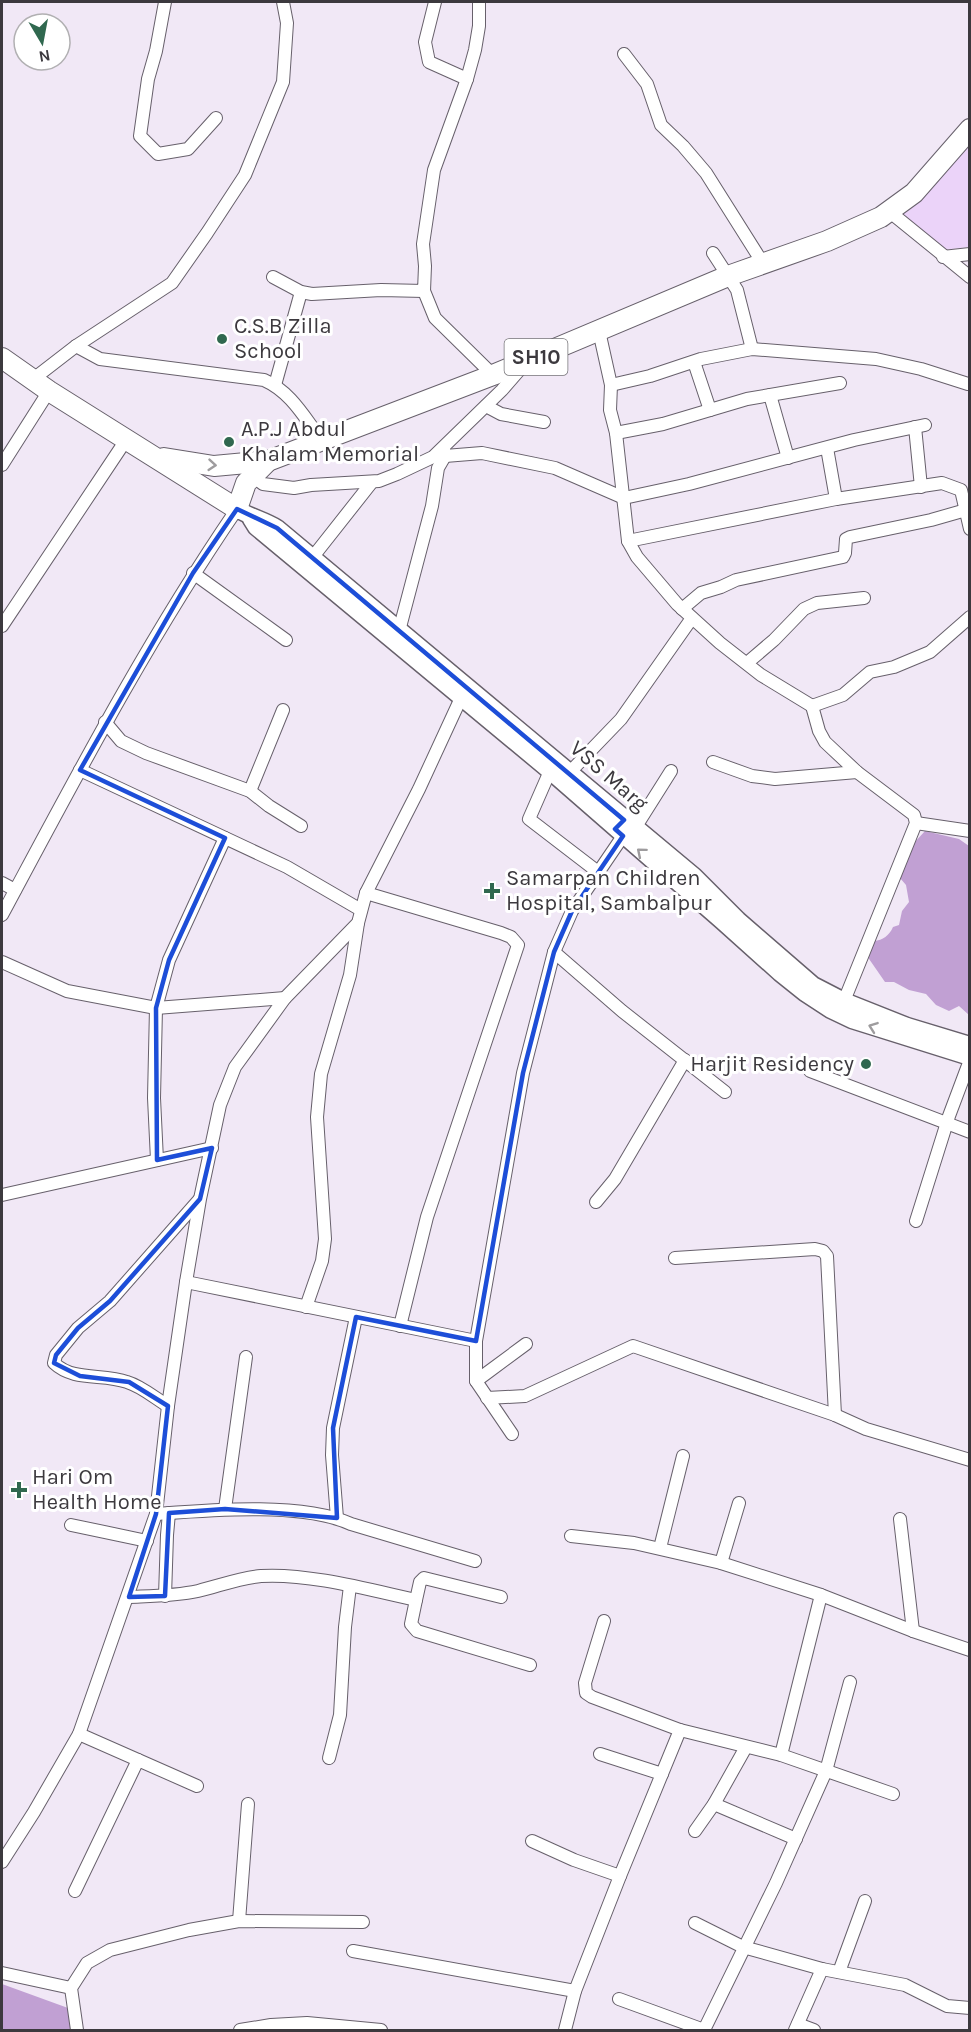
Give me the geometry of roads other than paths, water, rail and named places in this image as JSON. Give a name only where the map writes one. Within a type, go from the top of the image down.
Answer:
[{"type":"main road","name":"SH10","points":[[243,512],[246,483],[268,461],[493,375],[728,276],[764,265],[885,215],[914,193],[969,129]]},
{"type":"main road","points":[[2,358],[49,391],[243,512],[256,527],[460,698],[624,828],[722,921],[809,989],[831,1010],[852,1020],[969,1058]]},
{"type":"main road","points":[[156,457],[214,466],[268,461]]},
{"type":"main road","name":"VSS Marg","points":[[243,512],[263,519],[277,528],[570,772],[624,828]]},
{"type":"main road","points":[[809,989],[907,1026],[969,1045]]},
{"type":"street","points":[[165,2],[148,79],[140,136],[158,154],[188,149],[216,118]]},
{"type":"street","points":[[32,380],[76,346],[172,283],[245,175],[284,82],[287,23],[283,2]]},
{"type":"street","points":[[435,2],[425,42],[429,62],[466,79]]},
{"type":"street","points":[[478,2],[479,26],[466,79],[434,170],[423,244],[424,291],[435,318],[493,375]]},
{"type":"street","points":[[624,54],[647,84],[661,125],[706,173],[764,265]]},
{"type":"street","points":[[885,215],[969,277]]},
{"type":"street","points":[[713,253],[737,290],[752,349]]},
{"type":"street","points":[[943,257],[969,254]]},
{"type":"street","points":[[273,277],[301,292],[312,294],[350,291],[424,291]]},
{"type":"street","points":[[275,385],[301,292]]},
{"type":"street","points":[[599,331],[611,385],[610,410],[616,433],[628,541],[637,558],[687,614],[747,663],[812,706],[825,742],[857,772],[914,815],[916,822],[844,1001]]},
{"type":"street","points":[[76,346],[100,359],[264,380],[275,385],[294,401],[321,439]]},
{"type":"street","points":[[611,385],[752,349],[876,359],[921,369],[968,384]]},
{"type":"street","points":[[252,476],[263,484],[294,488],[379,481],[415,466],[444,451],[516,372],[530,360]]},
{"type":"street","points":[[694,362],[710,410]]},
{"type":"street","points":[[616,433],[634,431],[770,395],[840,383]]},
{"type":"street","points":[[2,465],[49,391]]},
{"type":"street","points":[[770,395],[788,458]]},
{"type":"street","points":[[486,406],[501,414],[544,422]]},
{"type":"street","points":[[444,451],[482,453],[555,468],[579,481],[624,498],[920,426],[921,486]]},
{"type":"street","points":[[2,626],[126,440]]},
{"type":"street","points":[[827,448],[836,499]]},
{"type":"street","points":[[399,631],[444,451]]},
{"type":"street","points":[[312,558],[372,482]]},
{"type":"street","points":[[628,541],[836,499],[942,483],[961,490],[969,529]]},
{"type":"street","points":[[570,772],[621,719],[701,593],[736,580],[843,557],[846,539],[850,537],[931,520],[966,510]]},
{"type":"street","points":[[2,915],[105,722],[193,573],[243,512]]},
{"type":"street","points":[[193,573],[286,640]]},
{"type":"street","points":[[747,663],[774,640],[804,609],[817,603],[864,598]]},
{"type":"street","points":[[812,706],[843,695],[870,672],[894,667],[930,652],[969,616]]},
{"type":"street","points":[[306,1307],[322,1261],[325,1239],[317,1117],[321,1074],[350,975],[360,916],[366,893],[419,789],[460,698]]},
{"type":"street","points":[[250,791],[283,710]]},
{"type":"street","points":[[105,722],[121,741],[250,791],[301,826]]},
{"type":"street","points":[[713,762],[752,776],[775,779],[857,772]]},
{"type":"street","points":[[80,770],[287,867],[360,916]]},
{"type":"street","points":[[550,771],[529,819],[598,872]]},
{"type":"street","points":[[512,1434],[476,1381],[476,1341],[523,1072],[554,952],[572,911],[624,828],[672,771]]},
{"type":"street","points":[[916,822],[969,831]]},
{"type":"street","points":[[157,1160],[154,1098],[156,1008],[169,960],[225,838]]},
{"type":"street","points":[[2,883],[15,890]]},
{"type":"street","points":[[366,893],[501,933],[511,937],[518,945],[427,1217],[400,1326]]},
{"type":"street","points":[[165,1596],[167,1534],[163,1513],[168,1406],[200,1199],[220,1105],[235,1067],[285,998],[360,916]]},
{"type":"street","points":[[554,952],[622,1011],[725,1092]]},
{"type":"street","points":[[2,962],[67,991],[156,1008],[285,998]]},
{"type":"street","points":[[916,1221],[969,1058]]},
{"type":"street","points":[[596,1202],[615,1179],[685,1060]]},
{"type":"street","points":[[810,1071],[969,1132]]},
{"type":"street","points":[[2,1195],[212,1148]]},
{"type":"street","points":[[168,1406],[129,1382],[80,1376],[61,1370],[54,1363],[56,1355],[78,1328],[110,1301],[200,1199]]},
{"type":"street","points":[[675,1258],[815,1249],[823,1251],[827,1256],[835,1415]]},
{"type":"street","points":[[186,1282],[476,1341]]},
{"type":"street","points":[[337,1518],[332,1455],[333,1428],[356,1317]]},
{"type":"street","points":[[476,1381],[526,1344]]},
{"type":"street","points":[[488,1398],[525,1396],[633,1346],[835,1415],[866,1429],[969,1460]]},
{"type":"street","points":[[225,1509],[246,1357]]},
{"type":"street","points":[[660,1548],[683,1456]]},
{"type":"street","points":[[721,1563],[739,1503]]},
{"type":"street","points":[[163,1513],[225,1509],[294,1512],[337,1518],[475,1561]]},
{"type":"street","points":[[2,1862],[79,1734],[147,1541],[163,1513]]},
{"type":"street","points":[[900,1519],[913,1632]]},
{"type":"street","points":[[71,1525],[147,1541]]},
{"type":"street","points":[[571,1536],[634,1543],[721,1563],[821,1595],[913,1632],[969,1650]]},
{"type":"street","points":[[129,1597],[165,1596],[198,1591],[237,1580],[261,1576],[284,1576],[350,1586],[416,1600]]},
{"type":"street","points":[[501,1597],[424,1578],[420,1582],[411,1624],[417,1631],[530,1665]]},
{"type":"street","points":[[329,1758],[340,1715],[345,1627],[350,1586]]},
{"type":"street","points":[[781,1755],[821,1595]]},
{"type":"street","points":[[604,1621],[585,1683],[586,1693],[592,1697],[680,1730],[781,1755],[893,1794]]},
{"type":"street","points":[[619,1999],[704,2030],[796,1839],[826,1771],[850,1682]]},
{"type":"street","points":[[565,2031],[575,1990],[680,1730]]},
{"type":"street","points":[[79,1734],[197,1786]]},
{"type":"street","points":[[695,1831],[714,1804],[746,1747]]},
{"type":"street","points":[[600,1754],[662,1774]]},
{"type":"street","points":[[75,1891],[138,1760]]},
{"type":"street","points":[[239,1921],[248,1804]]},
{"type":"street","points":[[714,1804],[796,1839]]},
{"type":"street","points":[[532,1841],[574,1860],[620,1876]]},
{"type":"street","points":[[839,1972],[865,1901]]},
{"type":"street","points":[[77,2031],[71,1988],[87,1963],[110,1950],[189,1930],[239,1921],[363,1922]]},
{"type":"street","points":[[695,1923],[743,1947],[822,1969],[904,1985],[947,2006],[969,2008]]},
{"type":"street","points":[[353,1951],[575,1990]]},
{"type":"street","points":[[814,2031],[796,2027],[822,1969]]},
{"type":"street","points":[[2,1973],[71,1988]]},
{"type":"street","points":[[240,2031],[307,2023],[373,2030]]},
{"type":"place","name":"C.S.B Zilla School","points":[[222,339]]},
{"type":"place","name":"A.P.J Abdul Khalam Memorial","points":[[229,442]]},
{"type":"place","name":"Samarpan Children Hospital, Sambalpur","points":[[492,891]]},
{"type":"place","name":"Harjit Residency","points":[[866,1064]]},
{"type":"place","name":"Hari Om Health Home","points":[[19,1490]]}]
